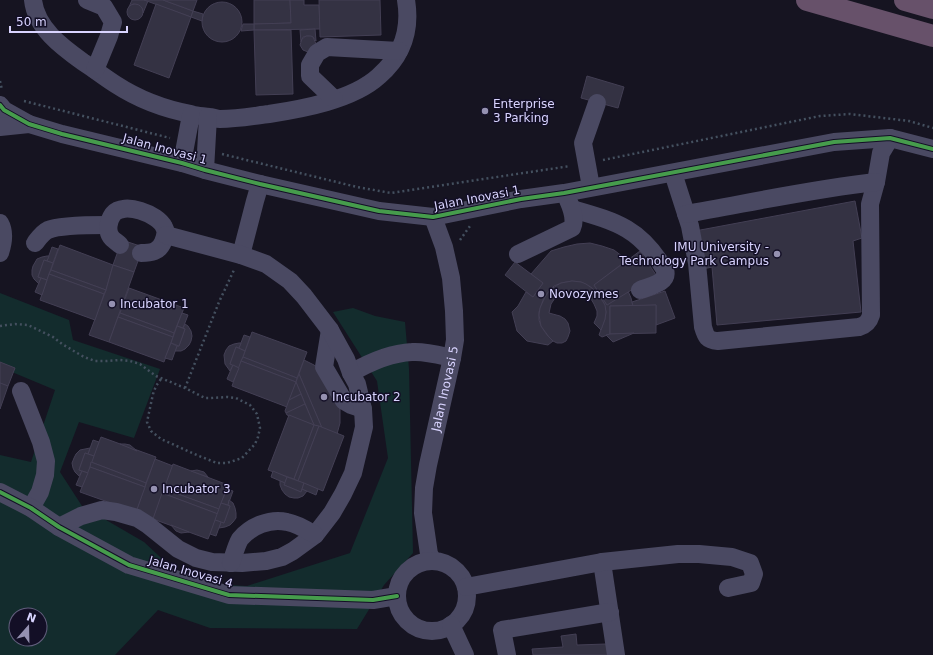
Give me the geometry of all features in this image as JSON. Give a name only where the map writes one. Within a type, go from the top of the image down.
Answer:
[{"type":"highway","points":[[807,0],[933,36]]},
{"type":"highway","points":[[905,0],[933,8]]},
{"type":"street","points":[[33,0],[39,19],[47,31],[66,49],[114,84],[150,103],[165,108],[218,119],[287,111],[334,99],[356,91],[378,77],[388,68],[399,51],[404,41],[406,31],[408,16],[406,0]]},
{"type":"street","points":[[87,0],[104,7],[113,22],[95,70]]},
{"type":"street","points":[[334,99],[310,76],[310,65],[317,53],[327,47],[399,51]]},
{"type":"street","points":[[2,100],[4,110],[29,124]]},
{"type":"street","points":[[591,187],[583,144],[597,103]]},
{"type":"street","points":[[182,163],[186,142],[199,116]]},
{"type":"street","points":[[199,116],[206,151],[205,170]]},
{"type":"street","points":[[0,127],[29,124]]},
{"type":"street","name":"Jalan Inovasi 1","points":[[29,124],[62,134],[182,163],[260,184],[379,211],[433,217],[521,199],[564,193],[834,142],[890,138],[933,148]]},
{"type":"street","points":[[673,173],[690,226],[696,263],[703,327],[706,335],[711,340],[718,341],[858,327],[865,325],[869,321],[871,315],[870,204],[876,182],[881,153],[890,138]]},
{"type":"street","points":[[686,214],[820,190],[876,182]]},
{"type":"street","points":[[241,255],[260,184]]},
{"type":"street","points":[[518,254],[572,228],[574,223],[572,209],[564,193]]},
{"type":"street","points":[[120,245],[110,236],[108,225],[114,213],[122,209],[143,211],[160,221],[165,228],[166,235],[163,244],[158,250],[151,253],[141,252]]},
{"type":"street","points":[[572,209],[624,226],[649,247],[665,270],[666,278],[640,290]]},
{"type":"street","name":"Jalan Inovasi 5","points":[[433,217],[444,247],[451,278],[455,340],[424,488],[423,513],[429,554],[433,561]]},
{"type":"street","points":[[0,223],[2,227],[3,240],[0,253]]},
{"type":"street","points":[[35,243],[42,234],[50,229],[108,225]]},
{"type":"street","points":[[59,527],[81,516],[102,510],[116,512],[136,518],[148,525],[178,549],[196,558],[212,562],[232,563],[266,561],[282,557],[315,535],[332,513],[353,473],[364,427],[363,409],[357,384],[351,373],[346,358],[330,330],[304,296],[290,281],[266,264],[241,255],[166,235]]},
{"type":"street","points":[[330,330],[324,367],[344,401],[363,409]]},
{"type":"street","points":[[351,373],[379,359],[412,352],[426,352],[452,358]]},
{"type":"street","points":[[21,391],[41,442],[46,461],[45,475],[40,492],[31,508]]},
{"type":"street","name":"Jalan Inovasi 4","points":[[0,492],[31,508],[59,527],[129,565],[229,595],[373,600],[397,596]]},
{"type":"street","points":[[232,563],[234,551],[240,540],[250,530],[261,524],[273,521],[287,522],[307,529],[315,535]]},
{"type":"street","points":[[466,587],[602,562],[672,555],[699,554],[732,558],[750,563],[754,574],[751,583],[728,588]]},
{"type":"street","points":[[189,583],[196,558]]},
{"type":"street","points":[[433,561],[450,566],[462,578],[466,587],[466,604],[463,613],[458,620],[443,630],[421,630],[412,625],[404,617],[398,607],[398,586],[404,575],[412,568],[422,563],[433,561]]},
{"type":"street","points":[[602,562],[616,655]]},
{"type":"street","points":[[507,655],[502,630],[610,612]]},
{"type":"street","points":[[451,625],[465,655]]},
{"type":"path","points":[[0,81],[2,100]]},
{"type":"path","points":[[18,100],[186,142]]},
{"type":"path","points":[[206,151],[357,187],[391,193],[587,163],[820,116],[850,114],[909,121],[933,128]]},
{"type":"path","points":[[458,243],[473,223]]},
{"type":"path","points":[[185,388],[241,255]]},
{"type":"path","points":[[0,326],[15,324],[28,325],[53,337],[84,357],[95,361],[130,361],[140,364],[156,376],[161,378],[185,388],[204,398],[228,397],[240,400],[250,405],[257,414],[260,428],[255,444],[242,458],[227,463],[217,463],[161,439],[151,431],[147,422],[156,386],[161,378]]},
{"type":"green space","points":[[0,293],[69,320],[73,340],[160,369],[134,438],[79,422],[60,472],[82,506],[144,542],[188,583],[247,586],[350,553],[388,458],[377,381],[333,312],[353,308],[375,316],[405,322],[409,369],[413,553],[384,585],[357,629],[210,628],[158,610],[115,655],[0,655],[0,455],[31,462],[55,390],[0,367]]},
{"type":"building","points":[[132,0],[148,1],[143,13],[142,8],[138,5],[133,4],[129,7]]},
{"type":"building","points":[[144,0],[163,0],[193,11],[191,17]]},
{"type":"building","points":[[163,0],[197,0],[193,11]]},
{"type":"building","points":[[254,0],[290,0],[291,23],[254,24]]},
{"type":"building","points":[[290,0],[304,0],[304,5],[319,5],[320,29],[254,30],[254,24],[291,23]]},
{"type":"building","points":[[319,0],[380,0],[381,35],[320,37]]},
{"type":"building","points":[[226,2],[233,5],[239,11],[242,22],[241,30],[233,39],[226,42],[218,42],[211,39],[203,30],[202,18],[205,11],[214,3]]},
{"type":"building","points":[[135,4],[141,6],[143,12],[141,18],[135,20],[129,18],[127,12],[129,6]]},
{"type":"building","points":[[156,4],[191,17],[169,78],[134,65]]},
{"type":"building","points":[[193,11],[203,14],[202,21],[191,17]]},
{"type":"building","points":[[243,24],[254,24],[254,30],[241,31]]},
{"type":"building","points":[[315,29],[316,41],[313,37],[308,36],[303,37],[301,42],[300,30]]},
{"type":"building","points":[[254,30],[291,30],[293,94],[256,95]]},
{"type":"building","points":[[306,36],[313,37],[316,44],[308,52],[303,50],[300,45],[302,39]]},
{"type":"building","points":[[587,76],[624,87],[618,108],[581,98]]},
{"type":"building","name":"IMU University - Technology Park Campus","points":[[855,201],[862,238],[853,241],[861,312],[717,325],[712,267],[703,269],[695,231]]},
{"type":"building","points":[[122,240],[143,247],[134,272],[113,265]]},
{"type":"building","name":"Novozymes","points":[[590,243],[614,250],[627,260],[594,285],[607,305],[628,291],[633,306],[610,306],[610,334],[602,337],[599,335],[606,312],[604,303],[599,295],[591,287],[581,282],[572,281],[561,283],[554,286],[548,292],[543,300],[539,312],[541,326],[553,341],[548,345],[527,341],[517,331],[512,312],[518,306],[526,292],[533,297],[543,283],[531,274],[551,251],[577,244]]},
{"type":"building","points":[[60,245],[113,265],[106,290],[51,270]]},
{"type":"building","points":[[52,247],[58,249],[53,263],[47,261]]},
{"type":"building","points":[[640,251],[656,275],[607,305],[594,285]]},
{"type":"building","points":[[49,256],[47,261],[44,260],[38,277],[41,278],[39,284],[32,275],[33,266],[37,259]]},
{"type":"building","points":[[44,260],[53,263],[47,280],[38,277]]},
{"type":"building","points":[[515,262],[543,283],[533,297],[505,275]]},
{"type":"building","name":"Incubator 1","points":[[113,265],[134,272],[109,342],[89,335],[106,290]]},
{"type":"building","points":[[51,270],[106,290],[104,294],[49,274]]},
{"type":"building","points":[[49,274],[104,294],[95,320],[40,300]]},
{"type":"building","points":[[41,278],[47,280],[42,295],[35,292]]},
{"type":"building","points":[[572,281],[586,284],[598,294],[605,305],[605,319],[601,330],[594,323],[597,316],[597,311],[591,299],[584,293],[575,291],[561,293],[551,304],[549,313],[565,319],[568,323],[570,331],[566,341],[557,343],[549,337],[541,326],[539,315],[540,308],[551,289],[561,283]]},
{"type":"building","points":[[129,288],[184,308],[174,333],[120,313]]},
{"type":"building","points":[[665,291],[675,318],[656,325],[656,305],[633,306],[632,302]]},
{"type":"building","points":[[656,305],[656,333],[610,334],[610,306]]},
{"type":"building","points":[[120,313],[174,333],[173,337],[118,317]]},
{"type":"building","points":[[182,313],[188,315],[183,328],[177,326]]},
{"type":"building","points":[[118,317],[173,337],[164,362],[109,342]]},
{"type":"building","points":[[185,324],[191,331],[191,341],[185,349],[175,351],[177,346],[179,346],[185,329],[183,328]]},
{"type":"building","points":[[177,326],[185,329],[179,346],[171,343]]},
{"type":"building","points":[[252,332],[307,352],[297,378],[243,357]]},
{"type":"building","points":[[634,333],[613,342],[606,335],[610,334]]},
{"type":"building","points":[[244,335],[250,337],[245,351],[239,348]]},
{"type":"building","points":[[171,343],[177,346],[172,360],[165,358]]},
{"type":"building","points":[[241,343],[239,348],[236,347],[230,364],[233,365],[230,371],[225,364],[224,355],[229,346]]},
{"type":"building","points":[[236,347],[245,351],[239,368],[230,364]]},
{"type":"building","points":[[243,357],[297,378],[296,382],[241,361]]},
{"type":"building","name":"Incubator 2","points":[[304,360],[323,372],[340,406],[340,423],[337,434],[322,428],[299,374]]},
{"type":"building","points":[[241,361],[296,382],[287,407],[232,386]]},
{"type":"building","points":[[0,362],[15,368],[8,386],[0,383]]},
{"type":"building","points":[[233,365],[239,368],[233,382],[227,379]]},
{"type":"building","points":[[299,374],[322,428],[314,425],[296,382]]},
{"type":"building","points":[[296,382],[301,394],[289,400]]},
{"type":"building","points":[[0,383],[8,386],[0,409]]},
{"type":"building","points":[[301,394],[305,404],[286,413],[285,411],[289,400]]},
{"type":"building","points":[[305,404],[314,425],[287,415],[286,413]]},
{"type":"building","points":[[289,415],[314,425],[294,479],[268,470]]},
{"type":"building","points":[[314,425],[319,426],[298,481],[294,479]]},
{"type":"building","points":[[319,426],[344,436],[323,491],[298,481]]},
{"type":"building","points":[[101,437],[156,457],[146,483],[91,462]]},
{"type":"building","points":[[93,440],[99,442],[94,456],[88,454]]},
{"type":"building","points":[[120,444],[130,445],[137,451]]},
{"type":"building","points":[[90,448],[88,454],[85,453],[79,470],[82,471],[79,476],[75,472],[72,463],[76,454],[80,450]]},
{"type":"building","points":[[85,453],[94,456],[88,473],[79,470]]},
{"type":"building","name":"Incubator 3","points":[[155,459],[173,466],[153,519],[136,512]]},
{"type":"building","points":[[91,462],[146,483],[145,487],[90,467]]},
{"type":"building","points":[[173,464],[228,485],[219,509],[164,489]]},
{"type":"building","points":[[90,467],[145,487],[136,512],[80,492]]},
{"type":"building","points":[[197,470],[204,472],[208,477],[191,471]]},
{"type":"building","points":[[82,471],[88,473],[82,487],[76,485]]},
{"type":"building","points":[[273,471],[287,477],[285,483],[271,477]]},
{"type":"building","points":[[287,477],[304,483],[301,492],[284,485]]},
{"type":"building","points":[[280,481],[285,483],[284,485],[301,492],[302,489],[307,491],[303,496],[298,498],[289,497],[282,490]]},
{"type":"building","points":[[304,483],[318,489],[316,495],[302,489]]},
{"type":"building","points":[[164,489],[219,509],[218,514],[162,493]]},
{"type":"building","points":[[227,489],[233,491],[228,505],[221,503]]},
{"type":"building","points":[[162,493],[218,514],[208,539],[153,519]]},
{"type":"building","points":[[229,500],[233,503],[235,508],[236,518],[230,525],[219,528],[221,522],[224,523],[230,506],[228,505]]},
{"type":"building","points":[[221,503],[230,506],[224,523],[215,520]]},
{"type":"building","points":[[215,520],[221,522],[216,536],[210,534]]},
{"type":"building","points":[[171,525],[189,532],[181,533],[176,531]]},
{"type":"building","points":[[576,634],[577,645],[606,644],[608,655],[533,655],[532,649],[563,647],[561,636]]},
{"type":"cycle path","points":[[0,105],[4,110],[29,124],[62,134],[182,163],[260,184],[379,211],[433,217],[521,199],[564,193],[834,142],[890,138],[933,149]]},
{"type":"cycle path","points":[[0,492],[31,508],[59,527],[129,565],[229,595],[373,600],[397,596]]},
{"type":"place","name":"Enterprise 3 Parking","points":[[485,111]]},
{"type":"place","name":"IMU University - Technology Park Campus","points":[[777,254]]},
{"type":"place","name":"Novozymes","points":[[541,294]]},
{"type":"place","name":"Incubator 1","points":[[112,304]]},
{"type":"place","name":"Incubator 2","points":[[324,397]]},
{"type":"place","name":"Incubator 3","points":[[154,489]]}]
